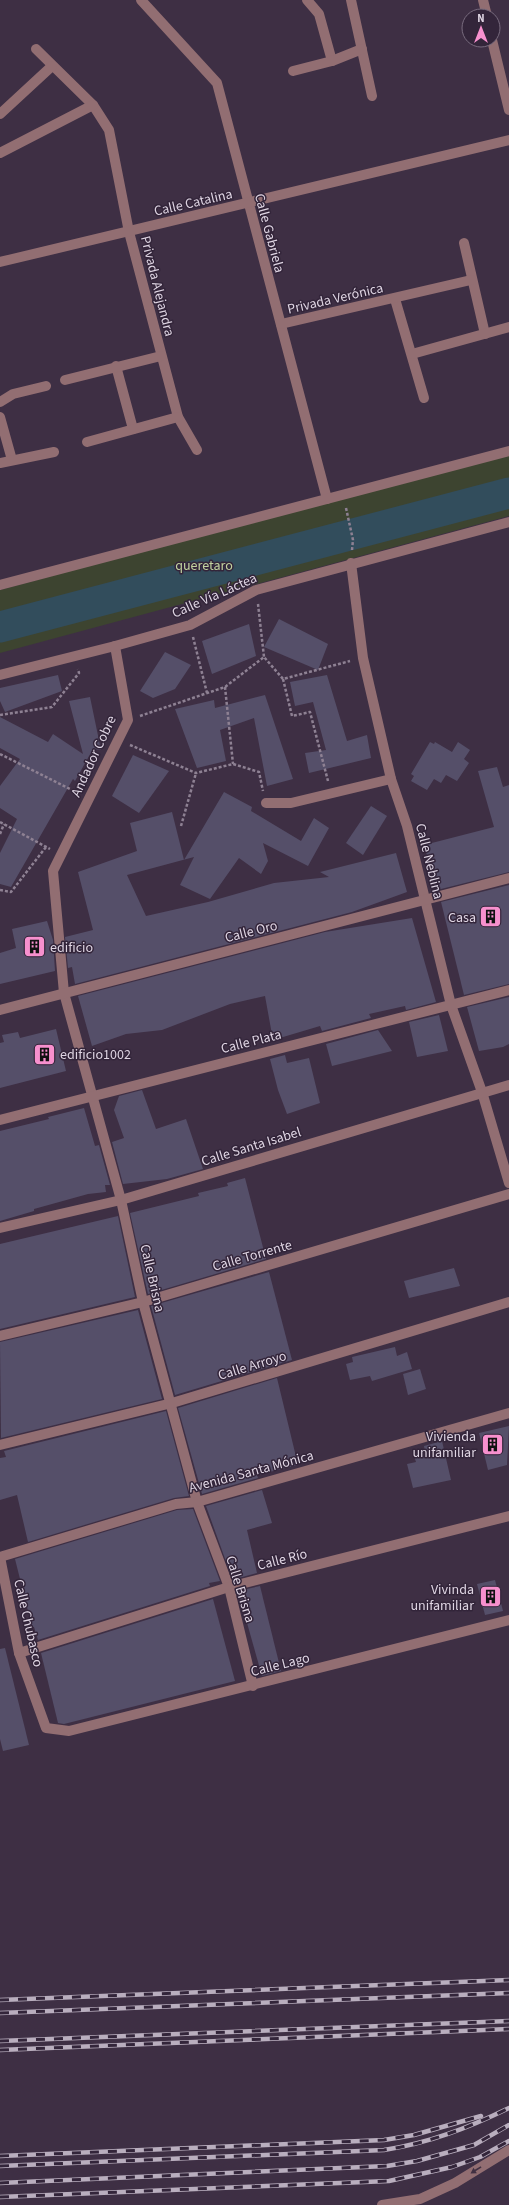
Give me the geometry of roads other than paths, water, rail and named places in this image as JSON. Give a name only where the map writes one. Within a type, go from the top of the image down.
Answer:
[{"type":"street","name":"Calle Gabriela","points":[[141,0],[216,83],[327,499]]},
{"type":"street","points":[[307,0],[319,14],[332,61]]},
{"type":"street","points":[[352,0],[372,96]]},
{"type":"street","points":[[494,48],[509,110]]},
{"type":"street","name":"Privada Alejandra","points":[[36,49],[92,105],[109,130],[129,232],[161,356],[178,417],[197,450]]},
{"type":"street","points":[[293,71],[332,61],[362,49]]},
{"type":"street","points":[[0,114],[52,66]]},
{"type":"street","points":[[0,153],[92,105]]},
{"type":"street","name":"Calle Catalina","points":[[0,262],[248,204],[509,140]]},
{"type":"street","points":[[464,243],[471,280],[485,334]]},
{"type":"street","name":"Privada Verónica","points":[[280,324],[395,299],[471,280]]},
{"type":"street","name":"Privada Verónica","points":[[395,299],[424,398]]},
{"type":"street","points":[[412,354],[509,327]]},
{"type":"street","points":[[65,380],[116,366],[161,356]]},
{"type":"street","points":[[116,366],[133,429]]},
{"type":"street","points":[[0,402],[13,394],[46,386]]},
{"type":"street","points":[[87,442],[178,417]]},
{"type":"street","points":[[0,418],[12,460]]},
{"type":"street","points":[[0,462],[54,452]]},
{"type":"street","points":[[0,585],[509,452]]},
{"type":"street","name":"Calle Vía Láctea","points":[[0,675],[74,657],[190,625],[256,590],[351,563],[509,522]]},
{"type":"street","name":"Calle Neblina","points":[[351,563],[363,658],[391,779],[407,826],[451,1005],[482,1092],[509,1183]]},
{"type":"street","name":"Andador Cobre","points":[[53,871],[128,720],[115,646]]},
{"type":"street","points":[[266,803],[291,803],[331,795],[391,779]]},
{"type":"street","name":"Calle Brisna","points":[[53,871],[64,993],[93,1096],[120,1200],[143,1302],[172,1403],[197,1502],[229,1587],[253,1686]]},
{"type":"street","name":"Calle Oro","points":[[0,1010],[509,878]]},
{"type":"street","name":"Calle Plata","points":[[0,1120],[509,990]]},
{"type":"street","name":"Calle Santa Isabel","points":[[0,1228],[120,1200],[509,1085]]},
{"type":"street","name":"Calle Torrente","points":[[0,1336],[143,1302],[509,1194]]},
{"type":"street","name":"Calle Arroyo","points":[[0,1445],[172,1403],[509,1302]]},
{"type":"street","name":"Avenida Santa Mónica","points":[[0,1557],[176,1504],[197,1502],[509,1413]]},
{"type":"street","name":"Calle Río","points":[[19,1653],[229,1587],[509,1516]]},
{"type":"street","name":"Calle Chubasco","points":[[0,1557],[19,1653],[46,1728],[57,1731]]},
{"type":"street","name":"Calle Lago","points":[[57,1731],[69,1731],[253,1686],[509,1620]]},
{"type":"street","points":[[382,2205],[420,2199],[455,2183],[509,2150]]},
{"type":"waterway","points":[[0,627],[509,493]]},
{"type":"railway","points":[[0,2000],[509,1980]]},
{"type":"railway","points":[[0,2013],[509,1993]]},
{"type":"railway","points":[[0,2041],[509,2021]]},
{"type":"railway","points":[[0,2050],[509,2029]]},
{"type":"railway","points":[[0,2166],[384,2150],[401,2147],[448,2134],[509,2108]]},
{"type":"railway","points":[[0,2156],[384,2140],[414,2135],[481,2116]]},
{"type":"railway","points":[[0,2183],[387,2166],[417,2161],[474,2145],[509,2125]]},
{"type":"railway","points":[[0,2197],[389,2181],[452,2167],[480,2157],[509,2141]]},
{"type":"place","name":"Casa","points":[[491,917]]},
{"type":"place","name":"edificio","points":[[35,947]]},
{"type":"place","name":"edificio1002","points":[[44,1054]]},
{"type":"place","name":"Vivienda unifamiliar","points":[[492,1444]]},
{"type":"place","name":"Vivinda unifamiliar","points":[[490,1597]]},
{"type":"park label","name":"queretaro","points":[[204,565]]}]
